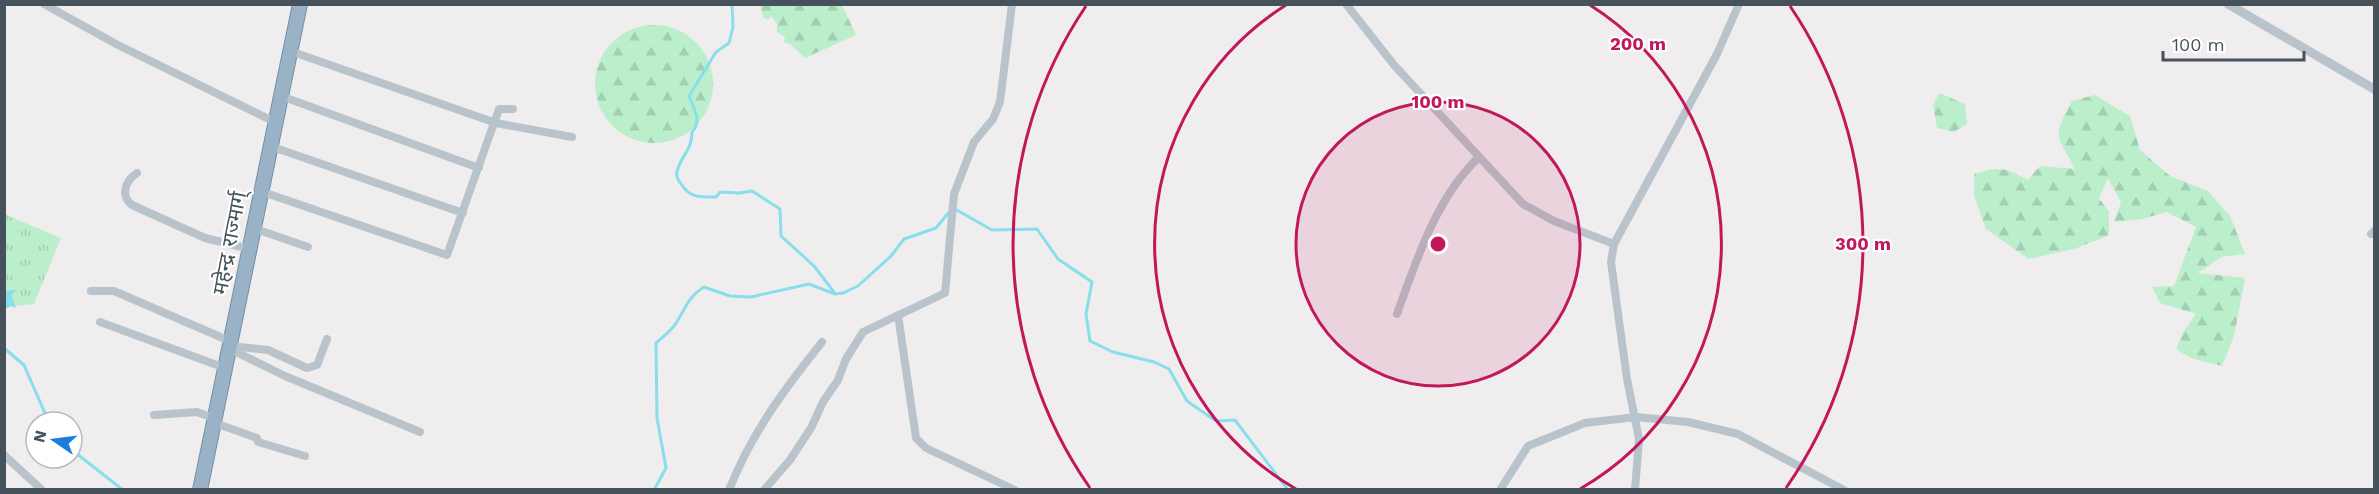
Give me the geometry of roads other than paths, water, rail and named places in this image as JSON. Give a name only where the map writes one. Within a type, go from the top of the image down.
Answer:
[{"type":"highway","name":"महेन्द्र राज्मार्ग्","points":[[200,489],[300,4]]},
{"type":"street","points":[[44,4],[116,44],[275,122]]},
{"type":"street","points":[[764,489],[790,460],[811,428],[823,402],[838,380],[846,359],[863,333],[945,293],[954,194],[963,165],[974,142],[993,118],[999,102],[1012,4]]},
{"type":"street","points":[[1346,4],[1394,66],[1523,204],[1554,221],[1614,244]]},
{"type":"street","points":[[1635,489],[1639,439],[1627,379],[1611,262],[1614,244],[1717,54],[1739,4]]},
{"type":"street","points":[[2228,4],[2374,89]]},
{"type":"street","points":[[290,51],[496,123],[572,137]]},
{"type":"street","points":[[281,96],[478,168]]},
{"type":"street","points":[[260,191],[447,255],[496,123],[499,108],[513,109]]},
{"type":"street","points":[[270,146],[463,213]]},
{"type":"street","points":[[1397,314],[1428,233],[1442,205],[1464,172],[1479,157]]},
{"type":"street","points":[[137,173],[131,177],[124,193],[127,201],[132,205],[206,238],[250,249]]},
{"type":"street","points":[[253,228],[308,247]]},
{"type":"street","points":[[91,291],[114,291],[231,346],[285,376],[420,432]]},
{"type":"street","points":[[898,315],[916,438],[926,448],[965,468],[1015,489]]},
{"type":"street","points":[[100,322],[225,368]]},
{"type":"street","points":[[231,346],[268,350],[308,368],[317,365],[327,339]]},
{"type":"street","points":[[729,489],[754,433],[783,391],[822,342]]},
{"type":"street","points":[[154,415],[197,412],[256,438],[258,442],[305,456]]},
{"type":"street","points":[[1500,489],[1528,446],[1585,423],[1636,417],[1688,422],[1738,434],[1844,489]]},
{"type":"street","points":[[4,455],[42,489]]},
{"type":"water","points":[[5,280],[6,291],[17,290],[11,295],[16,308],[11,306],[5,309]]},
{"type":"waterway","points":[[732,4],[733,27],[729,43],[716,52],[689,96],[697,119],[690,144],[677,172],[677,178],[685,189],[696,196],[716,197],[720,192],[752,191],[780,209],[781,236],[814,266],[834,292]]},
{"type":"waterway","points":[[955,209],[992,230],[1037,229],[1058,259],[1092,282],[1086,314],[1090,341],[1113,352],[1154,362],[1169,369],[1187,401],[1216,421],[1235,420],[1288,490]]},
{"type":"waterway","points":[[654,490],[666,468],[657,418],[656,343],[674,326],[698,291],[704,287],[730,296],[751,297],[809,284],[835,294],[843,293],[858,286],[891,256],[904,239],[936,228],[950,211]]},
{"type":"waterway","points":[[4,348],[24,365],[44,410]]},
{"type":"waterway","points":[[84,459],[123,490]]}]
